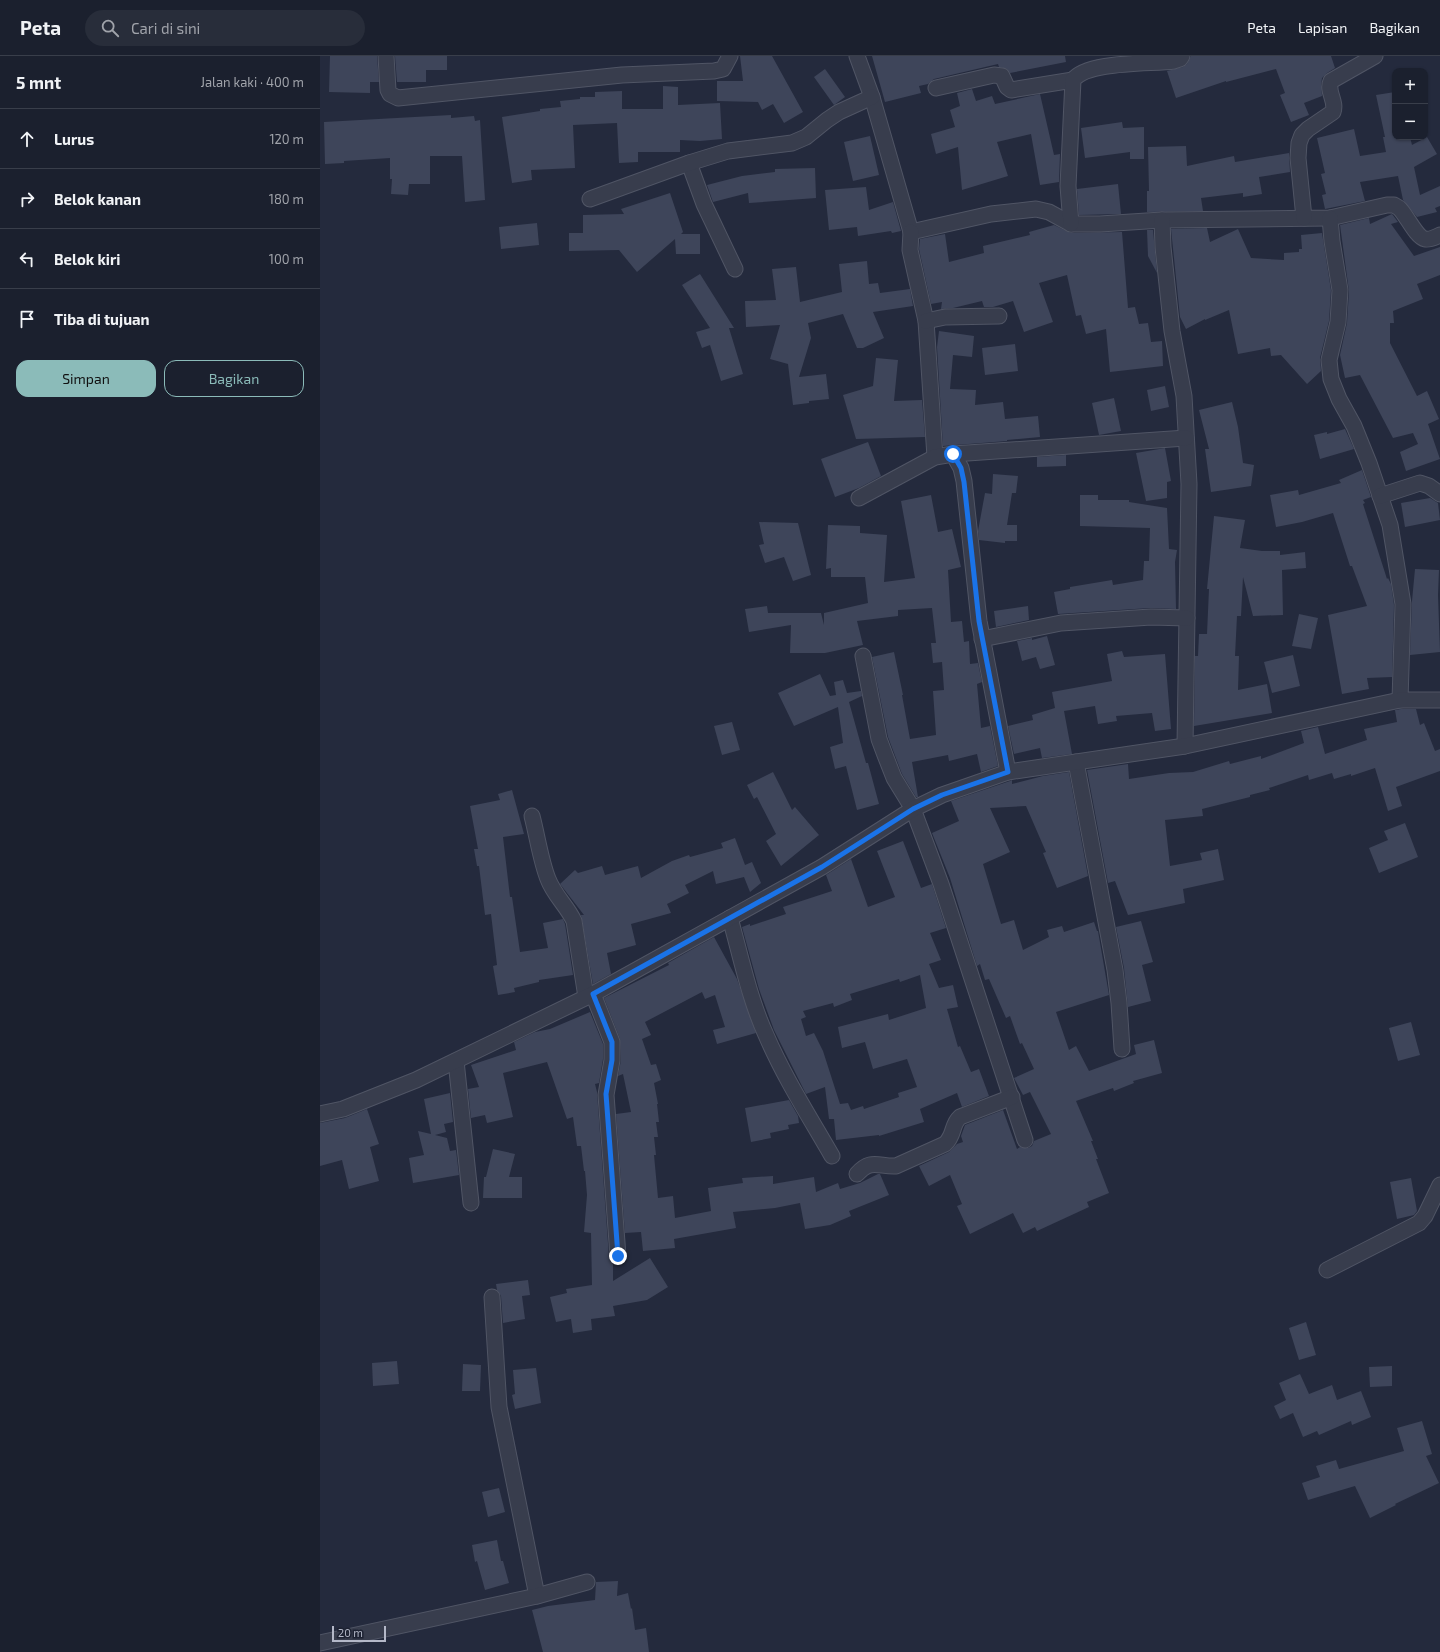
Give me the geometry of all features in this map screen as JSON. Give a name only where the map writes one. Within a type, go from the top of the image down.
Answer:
[{"type":"street","points":[[386,56],[388,90],[390,94],[398,98],[622,75],[714,71],[723,69],[730,56]]},
{"type":"street","points":[[857,56],[872,97],[911,232],[910,250],[926,321],[935,457]]},
{"type":"street","points":[[936,88],[994,75],[1002,76],[1007,87],[1011,90],[1074,80],[1080,74],[1109,65],[1174,61],[1180,59],[1182,56]]},
{"type":"street","points":[[1304,218],[1298,148],[1300,139],[1308,129],[1333,112],[1334,104],[1330,87],[1331,81],[1376,56]]},
{"type":"street","points":[[1071,224],[1068,186],[1074,80]]},
{"type":"street","points":[[590,199],[689,164],[728,152],[792,143],[806,137],[839,112],[872,97]]},
{"type":"street","points":[[689,164],[704,204],[735,269]]},
{"type":"street","points":[[911,232],[991,214],[1036,210],[1049,212],[1071,224],[1100,224],[1162,220],[1330,218],[1377,207],[1394,205],[1402,211],[1423,238],[1429,239],[1440,235]]},
{"type":"street","points":[[1330,218],[1340,290],[1338,322],[1329,360],[1331,379],[1339,399],[1354,426],[1369,463],[1390,525],[1403,604],[1400,700]]},
{"type":"street","points":[[1162,220],[1162,247],[1172,331],[1184,396],[1189,484],[1185,746]]},
{"type":"street","points":[[926,321],[944,317],[998,316]]},
{"type":"street","points":[[859,498],[935,457],[953,454],[1186,438]]},
{"type":"street","points":[[953,454],[961,468],[964,482],[968,528],[982,639],[1008,772]]},
{"type":"street","points":[[1380,496],[1420,483],[1429,486],[1440,494]]},
{"type":"street","points":[[982,639],[1061,623],[1151,617],[1187,618]]},
{"type":"street","points":[[863,656],[879,739],[894,778],[913,809],[941,884],[1025,1140]]},
{"type":"street","points":[[320,1114],[343,1110],[416,1080],[589,996],[822,867],[913,809],[942,795],[1008,772],[1185,746],[1400,700],[1440,700]]},
{"type":"street","points":[[1076,762],[1112,951],[1119,1003],[1122,1049]]},
{"type":"street","points":[[532,816],[547,879],[554,892],[569,911],[574,922],[589,996],[612,1042],[612,1060],[606,1094],[618,1256]]},
{"type":"street","points":[[730,918],[754,1002],[766,1035],[788,1079],[832,1156]]},
{"type":"street","points":[[456,1061],[471,1203]]},
{"type":"street","points":[[857,1174],[865,1166],[872,1164],[878,1163],[896,1166],[945,1144],[950,1139],[955,1122],[960,1117],[1012,1097]]},
{"type":"street","points":[[1327,1270],[1419,1223],[1425,1216],[1440,1185]]},
{"type":"street","points":[[492,1297],[499,1407],[537,1596]]},
{"type":"street","points":[[320,1642],[537,1596],[588,1582]]},
{"type":"building","points":[[330,56],[377,56],[379,82],[370,82],[370,93],[329,92]]},
{"type":"building","points":[[395,56],[447,56],[447,70],[426,70],[426,82],[397,82]]},
{"type":"building","points":[[740,56],[772,56],[803,112],[784,123],[773,104],[762,110],[758,102],[717,101],[717,81],[743,81]]},
{"type":"building","points":[[872,56],[1065,56],[1066,62],[1010,73],[1007,69],[999,67],[998,64],[934,79],[928,84],[919,86],[921,93],[885,102]]},
{"type":"building","points":[[1191,56],[1331,56],[1335,68],[1322,78],[1322,96],[1304,103],[1309,115],[1291,122],[1280,95],[1285,93],[1276,69],[1226,81],[1176,98],[1167,71],[1183,67],[1187,64]]},
{"type":"building","points":[[825,69],[845,97],[834,105],[814,77]]},
{"type":"building","points":[[663,86],[678,87],[678,105],[720,103],[722,139],[700,141],[680,140],[680,152],[638,152],[638,162],[619,163],[617,123],[573,125],[575,168],[531,170],[532,180],[512,183],[502,117],[540,111],[540,109],[561,107],[560,101],[580,99],[580,97],[595,97],[595,92],[622,91],[622,109],[663,109]]},
{"type":"building","points":[[972,89],[976,101],[992,96],[995,104],[1040,94],[1054,155],[1060,154],[1059,182],[1040,185],[1031,134],[997,142],[1008,176],[962,190],[958,147],[936,154],[931,134],[955,127],[950,110],[960,106],[957,93]]},
{"type":"building","points":[[1392,92],[1392,140],[1411,140],[1412,145],[1421,140],[1428,140],[1428,139],[1437,154],[1414,167],[1420,195],[1440,186],[1440,206],[1435,208],[1437,212],[1417,217],[1403,200],[1398,176],[1360,182],[1365,201],[1325,209],[1322,195],[1326,194],[1321,174],[1325,173],[1317,138],[1354,129],[1360,156],[1386,152],[1383,137],[1385,137],[1376,95]]},
{"type":"building","points":[[451,115],[451,118],[474,116],[475,121],[480,120],[485,200],[465,202],[462,156],[430,156],[430,184],[409,184],[408,195],[391,194],[392,179],[390,179],[390,158],[344,161],[344,163],[325,164],[324,122]]},
{"type":"building","points":[[1122,122],[1123,128],[1144,127],[1144,159],[1130,159],[1130,152],[1085,158],[1081,128]]},
{"type":"building","points":[[870,136],[879,175],[853,181],[844,142]]},
{"type":"building","points":[[1186,146],[1187,166],[1234,156],[1235,162],[1289,153],[1290,172],[1259,177],[1262,194],[1243,197],[1243,193],[1201,198],[1203,211],[1147,212],[1147,191],[1149,191],[1148,147]]},
{"type":"building","points":[[815,168],[816,198],[749,203],[748,193],[713,202],[707,185],[742,176],[775,172],[775,169]]},
{"type":"building","points":[[1118,184],[1121,214],[1079,215],[1077,189]]},
{"type":"building","points":[[866,187],[869,210],[893,202],[901,231],[858,236],[857,227],[829,230],[825,190]]},
{"type":"building","points":[[670,193],[683,232],[681,234],[700,234],[700,254],[676,254],[675,239],[637,272],[619,250],[569,251],[569,233],[583,233],[583,215],[624,214],[621,209]]},
{"type":"building","points":[[1392,214],[1398,222],[1391,224],[1414,256],[1440,247],[1440,275],[1417,284],[1423,299],[1393,311],[1394,323],[1390,323],[1390,343],[1417,396],[1427,391],[1439,419],[1428,424],[1440,459],[1406,471],[1400,452],[1418,444],[1413,433],[1393,438],[1360,375],[1345,378],[1340,355],[1347,323],[1349,291],[1340,225],[1369,218],[1370,224]]},
{"type":"building","points":[[537,223],[539,245],[501,249],[499,227]]},
{"type":"building","points":[[1054,225],[1071,233],[1122,232],[1128,308],[1135,307],[1139,324],[1148,323],[1151,342],[1162,341],[1163,366],[1110,372],[1106,329],[1086,334],[1081,315],[1076,316],[1067,275],[1039,283],[1053,322],[1024,332],[1013,301],[993,307],[984,307],[982,301],[953,308],[941,309],[942,302],[931,304],[919,249],[920,239],[945,234],[949,262],[984,253],[983,246],[1030,235],[1029,232]]},
{"type":"building","points":[[1207,228],[1210,242],[1238,229],[1251,258],[1284,260],[1284,253],[1299,252],[1299,249],[1302,249],[1301,235],[1322,233],[1331,290],[1329,321],[1320,358],[1321,371],[1307,384],[1281,355],[1271,356],[1270,348],[1238,354],[1229,310],[1205,319],[1186,329],[1180,317],[1171,229]]},
{"type":"building","points":[[1147,230],[1153,230],[1157,273],[1148,256]]},
{"type":"building","points":[[867,261],[869,284],[878,283],[880,293],[910,289],[913,306],[873,312],[884,338],[863,348],[857,348],[843,314],[808,323],[811,338],[799,377],[826,374],[829,399],[809,401],[809,403],[793,405],[788,364],[770,359],[780,325],[746,327],[745,301],[776,300],[772,269],[796,267],[800,302],[842,292],[839,264]]},
{"type":"building","points":[[700,274],[734,328],[729,328],[743,374],[721,381],[710,345],[702,348],[696,332],[710,328],[682,285]]},
{"type":"building","points":[[939,331],[974,336],[972,357],[953,355],[950,389],[976,390],[975,405],[1003,402],[1005,419],[1038,416],[1040,437],[943,446],[937,347]]},
{"type":"building","points":[[1015,344],[1018,371],[985,375],[982,348]]},
{"type":"building","points":[[876,358],[898,360],[894,401],[922,400],[925,437],[856,439],[843,395],[873,386]]},
{"type":"building","points":[[1165,386],[1169,407],[1151,411],[1147,390]]},
{"type":"building","points":[[1114,398],[1121,431],[1099,435],[1092,403]]},
{"type":"building","points":[[1232,402],[1238,427],[1243,463],[1254,465],[1251,486],[1211,492],[1205,449],[1209,449],[1199,410]]},
{"type":"building","points":[[1345,429],[1354,449],[1320,459],[1314,435],[1327,432],[1327,434]]},
{"type":"building","points":[[868,442],[881,476],[859,488],[835,497],[821,459]]},
{"type":"building","points":[[1165,448],[1171,481],[1167,482],[1167,498],[1146,501],[1136,453]]},
{"type":"building","points":[[1066,455],[1066,466],[1037,467],[1037,457]]},
{"type":"building","points":[[1362,470],[1371,497],[1363,500],[1365,503],[1363,504],[1387,579],[1388,578],[1391,584],[1394,605],[1392,677],[1367,678],[1369,689],[1342,694],[1328,615],[1367,606],[1352,566],[1350,566],[1333,513],[1302,522],[1276,527],[1270,495],[1298,490],[1299,495],[1341,483],[1339,480]]},
{"type":"building","points":[[993,474],[1018,476],[1016,493],[1012,493],[1007,525],[1017,525],[1017,541],[1005,541],[1005,543],[979,540],[978,531],[985,493],[992,494]]},
{"type":"building","points":[[931,495],[938,532],[952,529],[961,567],[948,570],[951,622],[962,621],[964,642],[969,641],[970,664],[978,663],[982,682],[977,684],[981,728],[990,726],[998,766],[981,772],[977,754],[949,761],[948,755],[912,762],[918,797],[916,797],[902,774],[888,737],[872,657],[894,652],[910,739],[936,735],[933,691],[944,690],[942,662],[933,663],[931,643],[936,643],[932,608],[898,610],[898,616],[857,621],[863,645],[825,653],[790,653],[791,625],[749,632],[745,609],[767,606],[768,613],[821,613],[824,625],[824,613],[868,603],[865,577],[831,577],[831,568],[826,569],[828,525],[860,526],[860,533],[887,535],[884,582],[915,578],[901,501]]},
{"type":"building","points":[[1080,495],[1098,495],[1098,500],[1129,500],[1129,502],[1167,508],[1169,549],[1177,550],[1175,562],[1176,609],[1150,608],[1058,614],[1054,592],[1070,589],[1070,587],[1112,580],[1113,585],[1143,580],[1144,561],[1149,561],[1150,528],[1080,526]]},
{"type":"building","points":[[1430,498],[1438,503],[1440,520],[1405,527],[1401,503]]},
{"type":"building","points":[[1214,516],[1245,520],[1240,548],[1262,551],[1280,551],[1280,555],[1305,552],[1306,568],[1282,570],[1283,615],[1253,616],[1243,577],[1241,616],[1237,616],[1235,656],[1239,656],[1238,690],[1267,684],[1272,713],[1194,726],[1195,656],[1198,656],[1199,634],[1207,634],[1209,589],[1207,589]]},
{"type":"building","points":[[759,522],[798,523],[811,575],[793,581],[784,557],[765,563],[759,545],[764,544]]},
{"type":"building","points":[[1415,569],[1439,570],[1438,595],[1440,652],[1410,655]]},
{"type":"building","points":[[1028,606],[1029,620],[996,627],[994,611]]},
{"type":"building","points":[[1299,614],[1318,618],[1311,649],[1292,646]]},
{"type":"building","points":[[1047,636],[1055,665],[1040,669],[1036,657],[1022,661],[1017,641],[1032,638],[1032,640]]},
{"type":"building","points":[[1122,651],[1124,657],[1165,654],[1171,729],[1155,731],[1152,713],[1116,716],[1117,721],[1098,724],[1095,706],[1064,711],[1072,754],[1042,758],[1040,748],[1014,754],[1008,726],[1033,720],[1032,715],[1055,708],[1052,692],[1112,681],[1107,654]]},
{"type":"building","points":[[1293,655],[1300,686],[1272,693],[1264,662]]},
{"type":"building","points":[[820,674],[830,696],[836,695],[834,682],[843,680],[847,693],[861,691],[862,696],[849,702],[879,804],[857,810],[846,766],[835,769],[830,747],[843,743],[838,707],[794,726],[778,693]]},
{"type":"building","points":[[1416,709],[1420,725],[1424,723],[1435,751],[1440,749],[1440,771],[1396,787],[1402,806],[1388,811],[1375,768],[1351,776],[1351,774],[1334,779],[1332,773],[1309,780],[1308,775],[1269,788],[1270,790],[1250,795],[1250,797],[1202,809],[1203,816],[1165,820],[1170,866],[1202,860],[1200,853],[1218,849],[1224,880],[1183,889],[1185,903],[1128,915],[1115,881],[1108,883],[1087,770],[1128,764],[1129,779],[1169,773],[1193,772],[1229,761],[1230,764],[1261,756],[1261,759],[1304,743],[1301,731],[1318,727],[1325,754],[1367,740],[1364,729],[1397,722],[1395,710]]},
{"type":"building","points":[[732,722],[740,750],[722,755],[714,726]]},
{"type":"building","points":[[773,772],[792,810],[795,807],[819,835],[781,866],[766,841],[776,834],[757,797],[754,799],[747,785]]},
{"type":"building","points":[[1069,772],[1088,876],[1057,888],[1043,853],[1046,852],[1026,806],[990,808],[1010,852],[983,864],[1001,924],[1014,920],[1023,950],[1049,937],[1047,930],[1062,926],[1064,932],[1094,922],[1098,931],[1109,995],[1056,1012],[1069,1050],[1076,1046],[1089,1071],[1136,1054],[1134,1045],[1154,1040],[1162,1073],[1133,1081],[1134,1083],[1114,1091],[1113,1088],[1076,1101],[1093,1141],[1091,1141],[1098,1159],[1096,1159],[1109,1193],[1087,1202],[1089,1207],[1037,1231],[1035,1227],[1023,1233],[1013,1213],[970,1234],[957,1206],[962,1204],[950,1175],[929,1186],[919,1166],[949,1152],[957,1144],[963,1142],[961,1136],[965,1125],[1003,1110],[1017,1149],[1020,1147],[1028,1148],[1032,1146],[1034,1141],[1051,1134],[1030,1092],[1023,1095],[1014,1078],[1034,1069],[1022,1043],[1020,1044],[1010,1016],[1006,1018],[989,979],[985,980],[980,964],[977,966],[950,878],[932,833],[959,821],[951,801],[1012,780],[1012,784],[1043,776]]},
{"type":"building","points":[[512,790],[524,834],[503,837],[510,897],[512,897],[520,952],[548,948],[543,923],[563,919],[573,975],[539,980],[539,982],[514,988],[515,992],[498,995],[493,966],[497,965],[491,914],[485,915],[479,866],[477,866],[474,849],[478,849],[470,806],[500,800],[498,794]]},
{"type":"building","points":[[1405,823],[1418,857],[1379,873],[1369,848],[1388,840],[1384,831]]},
{"type":"building","points":[[735,838],[745,865],[752,862],[761,883],[750,892],[744,877],[716,884],[713,871],[685,885],[689,893],[667,904],[671,913],[631,924],[636,945],[607,953],[611,974],[593,984],[581,915],[584,915],[560,884],[575,870],[578,873],[602,866],[605,875],[638,866],[641,878],[672,861],[689,855],[690,857],[723,848],[721,843]]},
{"type":"building","points":[[903,841],[921,888],[932,884],[946,928],[930,933],[941,960],[929,964],[939,988],[953,985],[958,1007],[947,1009],[958,1047],[960,1046],[971,1072],[979,1069],[989,1096],[962,1107],[957,1093],[920,1109],[924,1122],[879,1136],[836,1140],[834,1119],[829,1119],[825,1087],[806,1094],[774,1030],[759,989],[742,927],[750,924],[750,926],[786,914],[783,907],[832,891],[826,875],[851,859],[868,907],[895,897],[877,851]],"holes":[[[920,975],[926,1008],[889,1020],[888,1014],[838,1027],[842,1048],[865,1042],[873,1069],[907,1059],[917,1087],[898,1093],[899,1097],[864,1109],[863,1106],[851,1110],[848,1103],[840,1104],[823,1051],[814,1033],[806,1036],[801,1019],[806,1017],[803,1011],[833,1003],[834,1007],[852,1000],[850,994],[899,979],[900,982]]]},
{"type":"building","points":[[1141,921],[1153,962],[1142,965],[1151,1001],[1128,1007],[1124,968],[1116,927]]},
{"type":"building","points":[[714,937],[737,979],[756,1033],[717,1044],[713,1030],[725,1027],[715,995],[705,999],[702,992],[645,1022],[651,1035],[642,1039],[651,1065],[656,1064],[661,1080],[654,1083],[658,1104],[659,1122],[656,1122],[658,1137],[654,1137],[658,1198],[673,1196],[675,1218],[711,1211],[708,1188],[743,1183],[742,1178],[773,1176],[773,1184],[814,1177],[816,1192],[838,1183],[840,1189],[860,1183],[878,1174],[880,1174],[889,1195],[849,1211],[851,1216],[830,1225],[805,1229],[800,1203],[775,1208],[733,1212],[736,1228],[674,1239],[675,1248],[643,1251],[641,1232],[625,1233],[616,1114],[631,1112],[623,1074],[618,1076],[621,1060],[620,1039],[604,998],[669,965],[668,963]]},
{"type":"building","points":[[590,1012],[603,1044],[603,1059],[599,1083],[595,1084],[597,1092],[609,1257],[613,1263],[613,1281],[650,1258],[668,1287],[647,1300],[613,1306],[615,1316],[591,1319],[592,1330],[573,1333],[571,1319],[556,1322],[550,1297],[567,1293],[566,1289],[592,1285],[591,1233],[584,1232],[587,1195],[585,1171],[581,1146],[577,1146],[573,1117],[567,1119],[547,1062],[503,1073],[513,1117],[487,1123],[485,1115],[471,1118],[468,1089],[479,1087],[471,1065],[516,1050],[514,1042],[535,1032],[550,1029]]},
{"type":"building","points":[[1411,1022],[1420,1055],[1398,1061],[1389,1028]]},
{"type":"building","points":[[450,1093],[453,1122],[444,1124],[446,1132],[435,1135],[447,1138],[450,1151],[456,1150],[459,1175],[413,1183],[409,1158],[424,1155],[418,1131],[431,1134],[424,1099]]},
{"type":"building","points":[[789,1100],[798,1116],[799,1123],[788,1125],[789,1129],[770,1133],[771,1138],[751,1142],[745,1108]]},
{"type":"building","points":[[367,1109],[379,1144],[370,1147],[379,1181],[349,1189],[342,1160],[320,1166],[320,1123],[345,1118]]},
{"type":"building","points":[[493,1149],[515,1154],[509,1177],[522,1177],[522,1198],[483,1198],[484,1177],[486,1177]]},
{"type":"building","points":[[1411,1178],[1417,1211],[1414,1215],[1397,1219],[1390,1182]]},
{"type":"building","points":[[528,1280],[530,1295],[522,1296],[525,1319],[503,1323],[501,1296],[497,1290],[496,1284]]},
{"type":"building","points":[[1306,1322],[1316,1355],[1299,1360],[1289,1328]]},
{"type":"building","points":[[397,1361],[399,1384],[373,1386],[372,1363]]},
{"type":"building","points":[[463,1364],[481,1365],[480,1391],[462,1391]]},
{"type":"building","points":[[1392,1366],[1392,1386],[1370,1387],[1369,1367]]},
{"type":"building","points":[[536,1368],[541,1403],[515,1409],[512,1395],[515,1394],[513,1370]]},
{"type":"building","points":[[1300,1374],[1309,1394],[1332,1385],[1337,1400],[1361,1391],[1371,1417],[1352,1425],[1351,1421],[1319,1435],[1317,1431],[1303,1437],[1293,1413],[1280,1419],[1274,1406],[1286,1400],[1279,1383]]},
{"type":"building","points":[[1422,1421],[1432,1454],[1426,1456],[1439,1483],[1370,1518],[1355,1486],[1308,1500],[1302,1483],[1320,1477],[1316,1466],[1336,1460],[1339,1469],[1404,1451],[1397,1428]]},
{"type":"building","points":[[499,1488],[505,1512],[488,1517],[482,1492]]},
{"type":"building","points":[[497,1540],[501,1561],[503,1561],[509,1583],[485,1590],[477,1561],[475,1562],[472,1545]]},
{"type":"building","points":[[618,1581],[617,1596],[628,1593],[635,1630],[646,1628],[649,1652],[543,1652],[532,1610],[548,1606],[595,1600],[596,1582]]},
{"type":"route","points":[[618,1256],[606,1094],[612,1060],[612,1042],[593,994],[822,867],[913,809],[942,795],[1008,772],[979,621],[966,513],[963,474],[953,454]]}]
